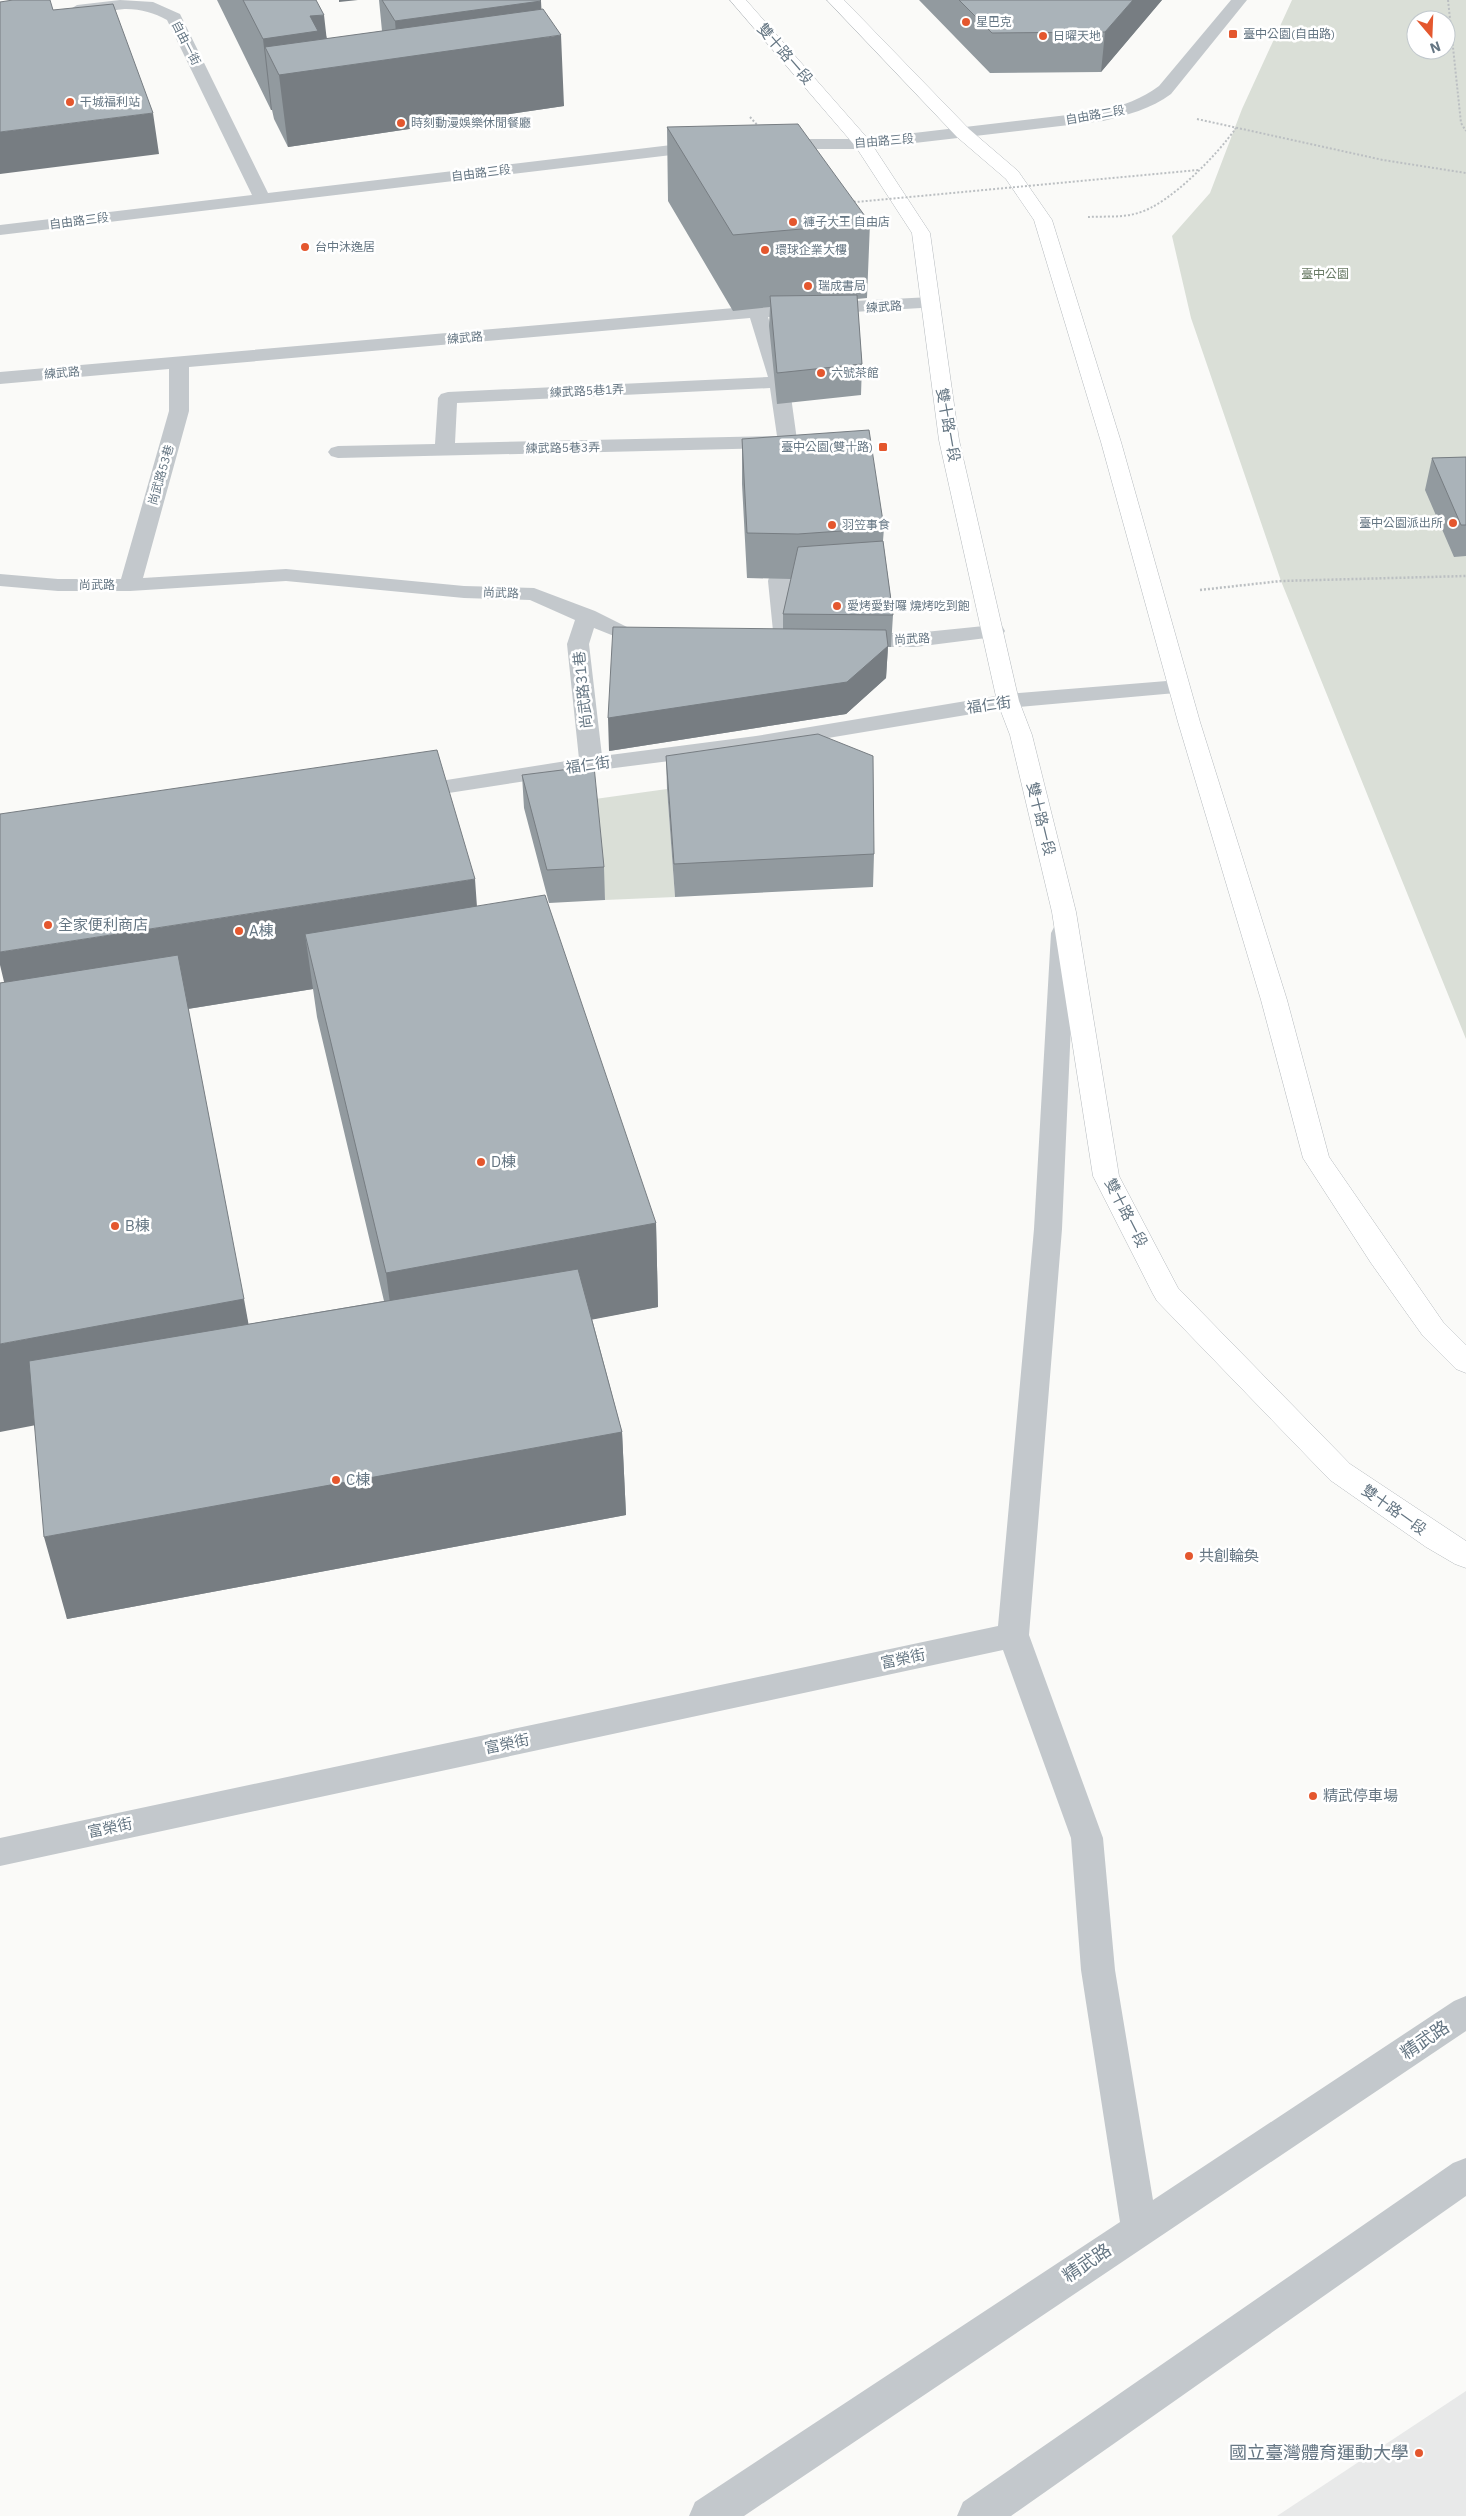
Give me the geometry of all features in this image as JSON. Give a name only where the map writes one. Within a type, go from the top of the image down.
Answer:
[{"type":"main road","name":"雙十路一段","points":[[738,0],[863,144],[921,233],[949,440],[994,631],[1008,702],[1021,735],[1064,912],[1106,1176],[1167,1294],[1340,1472],[1437,1539],[1466,1556]]},
{"type":"main road","points":[[835,0],[963,133],[1012,175],[1043,220],[1155,596],[1179,687],[1274,1000],[1316,1158],[1381,1256],[1433,1329],[1466,1362]]},
{"type":"street","name":"自由路二段","points":[[963,133],[1103,116],[1142,105],[1165,90],[1239,0]]},
{"type":"street","name":"自由一街","points":[[58,12],[126,4],[153,7],[174,17],[263,200]]},
{"type":"street","name":"自由路三段","points":[[759,137],[863,144],[963,133]]},
{"type":"street","name":"自由路三段","points":[[0,230],[726,144]]},
{"type":"street","name":"練武路","points":[[0,378],[757,312],[931,303]]},
{"type":"street","points":[[757,312],[779,382],[792,477]]},
{"type":"street","name":"尚武路53巷","points":[[130,585],[179,410],[179,363]]},
{"type":"street","name":"練武路5巷1弄","points":[[445,451],[448,398],[779,382]]},
{"type":"street","name":"練武路5巷3弄","points":[[338,452],[787,442]]},
{"type":"street","points":[[790,522],[789,549],[779,581],[786,641],[796,678]]},
{"type":"street","name":"尚武路","points":[[0,580],[58,585],[130,585],[286,575],[464,592],[534,594],[629,636],[668,637]]},
{"type":"street","name":"尚武路31巷","points":[[587,616],[578,644],[591,764]]},
{"type":"street","name":"尚武路","points":[[835,641],[915,640],[994,631]]},
{"type":"street","name":"福仁街","points":[[394,795],[591,764],[810,724],[1008,702],[1179,687]]},
{"type":"street","points":[[1064,912],[1048,1229],[1013,1636],[1087,1838],[1098,1970],[1139,2229]]},
{"type":"street","name":"富榮街","points":[[0,1852],[1013,1636]]},
{"type":"street","name":"精武路","points":[[709,2516],[1466,2012]]},
{"type":"street","points":[[977,2516],[1466,2175]]},
{"type":"path","points":[[1448,0],[1461,123],[1466,131]]},
{"type":"path","points":[[1142,105],[1236,128],[1383,160],[1466,173]]},
{"type":"path","points":[[750,117],[759,137]]},
{"type":"path","points":[[1043,220],[1140,213],[1159,202],[1198,170],[1230,139],[1236,128]]},
{"type":"path","points":[[848,199],[856,202],[1198,170]]},
{"type":"path","points":[[1155,596],[1281,581],[1466,576]]},
{"type":"shaded area","name":"國立臺灣體育運動大學","points":[[1466,2391],[1466,2516],[1277,2516]]},
{"type":"green space","name":"臺中公園","points":[[1292,0],[1466,0],[1466,1039],[1281,581],[1191,318],[1172,236],[1210,193],[1242,109]]},
{"type":"green space","points":[[667,789],[675,897],[605,900],[595,799]]},
{"type":"building","name":"干城福利站","points":[[50,0],[53,10],[113,4],[153,113],[0,132],[0,2]]},
{"type":"building","points":[[243,0],[316,0],[324,15],[310,16],[318,31],[263,39]]},
{"type":"building","points":[[382,0],[540,0],[541,1],[395,21]]},
{"type":"building","points":[[959,0],[1133,0],[1105,32],[992,33]]},
{"type":"building","points":[[543,9],[561,35],[279,75],[265,47]]},
{"type":"building","points":[[798,124],[870,223],[733,235],[667,127]]},
{"type":"building","points":[[857,295],[862,364],[777,373],[770,296]]},
{"type":"building","points":[[869,430],[884,528],[798,534],[747,533],[742,439]]},
{"type":"building","points":[[1466,457],[1466,525],[1461,525],[1432,458]]},
{"type":"building","points":[[883,541],[893,615],[783,614],[798,547]]},
{"type":"building","points":[[613,627],[886,630],[888,646],[847,682],[608,718]]},
{"type":"building","points":[[818,734],[873,756],[874,854],[674,864],[666,756]]},
{"type":"building","points":[[437,750],[475,879],[0,952],[0,814]]},
{"type":"building","points":[[594,766],[604,867],[547,870],[522,775]]},
{"type":"building","name":"D棟","points":[[545,895],[656,1223],[386,1273],[305,934]]},
{"type":"building","name":"B棟","points":[[178,955],[244,1299],[0,1344],[0,983]]},
{"type":"building","points":[[578,1269],[622,1432],[44,1537],[29,1361]]},
{"type":"place","name":"星巴克","points":[[966,22]]},
{"type":"place","name":"臺中公園(自由路)","points":[[1233,34]]},
{"type":"place","name":"日曜天地","points":[[1043,36]]},
{"type":"place","name":"干城福利站","points":[[70,102]]},
{"type":"place","name":"時刻動漫娛樂休閒餐廳","points":[[401,123]]},
{"type":"place","name":"褲子大王 自由店","points":[[793,222]]},
{"type":"place","name":"台中沐逸居","points":[[305,247]]},
{"type":"place","name":"環球企業大樓","points":[[765,250]]},
{"type":"place","name":"瑞成書局","points":[[808,286]]},
{"type":"place","name":"六號茶館","points":[[821,373]]},
{"type":"place","name":"臺中公園(雙十路)","points":[[883,447]]},
{"type":"place","name":"臺中公園派出所","points":[[1453,523]]},
{"type":"place","name":"羽笠事食","points":[[832,525]]},
{"type":"place","name":"愛烤愛對囉 燒烤吃到飽","points":[[837,606]]},
{"type":"place","name":"全家便利商店","points":[[48,925]]},
{"type":"place","name":"A棟","points":[[239,931]]},
{"type":"place","name":"D棟","points":[[481,1162]]},
{"type":"place","name":"B棟","points":[[115,1226]]},
{"type":"place","name":"C棟","points":[[336,1480]]},
{"type":"place","name":"共創輪奐","points":[[1189,1556]]},
{"type":"place","name":"精武停車場","points":[[1313,1796]]},
{"type":"place","name":"國立臺灣體育運動大學","points":[[1419,2453]]}]
